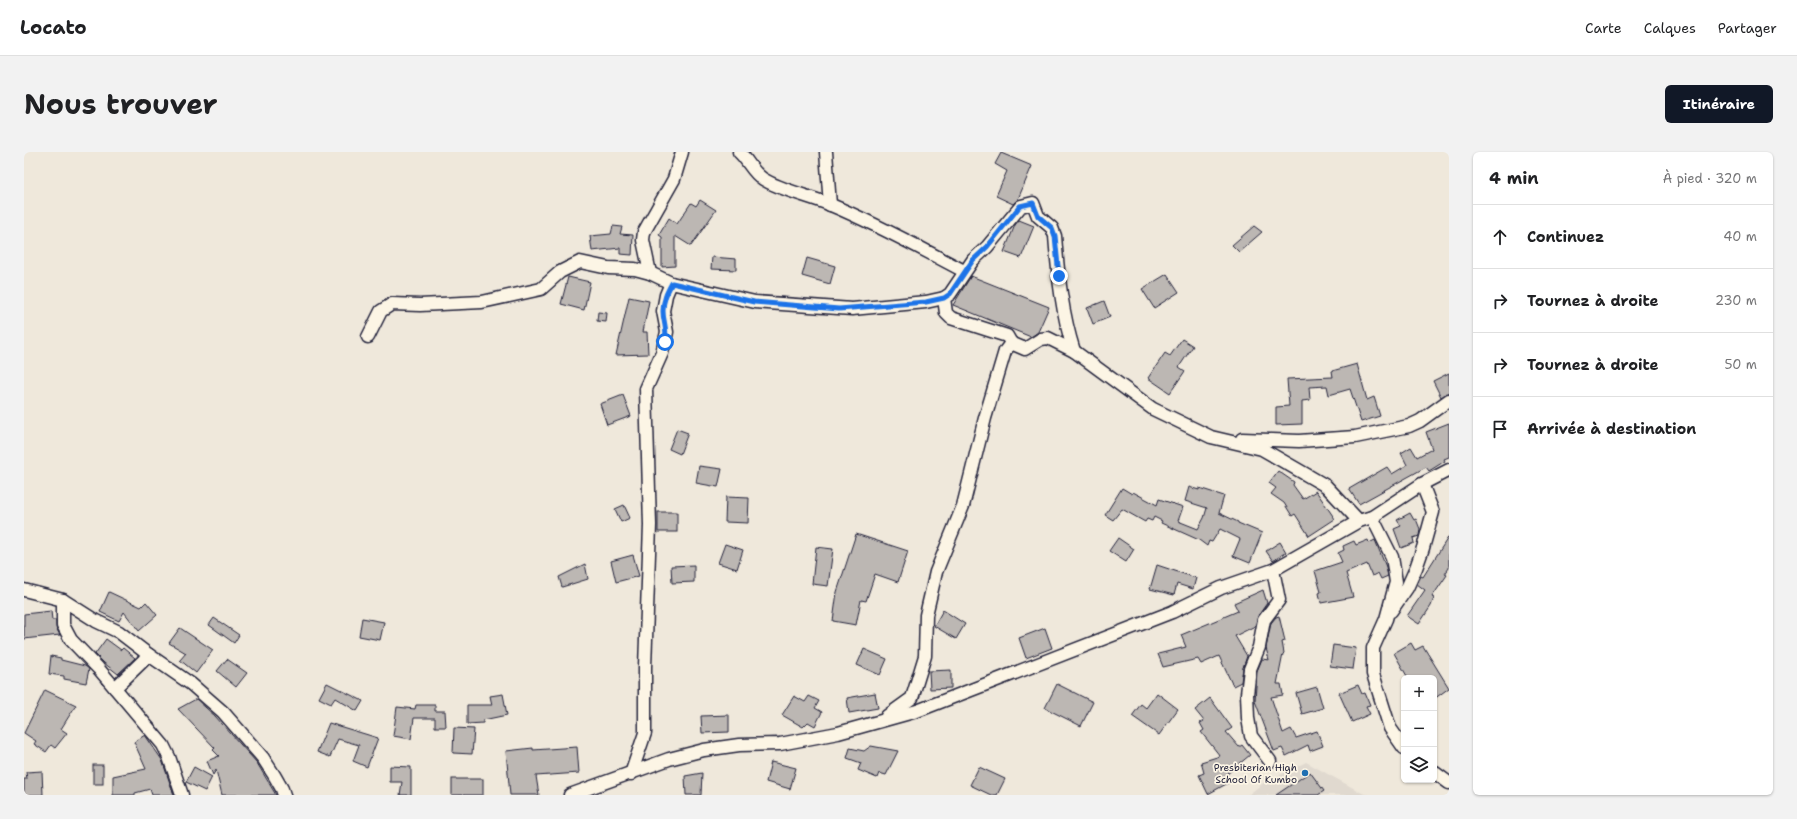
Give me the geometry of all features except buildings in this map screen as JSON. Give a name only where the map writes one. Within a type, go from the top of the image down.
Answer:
[{"type":"street","points":[[650,273],[643,240],[644,232],[674,178],[682,152]]},
{"type":"street","points":[[739,152],[752,170],[762,179],[774,185],[830,205],[901,237],[964,271]]},
{"type":"street","points":[[826,152],[830,205]]},
{"type":"street","points":[[368,337],[381,311],[392,304],[420,305],[482,302],[541,289],[560,272],[580,262],[608,268],[635,269],[650,273],[672,283],[754,302],[839,309],[926,302],[944,298],[950,294],[964,271],[1020,206],[1033,203],[1038,216],[1052,228],[1055,236],[1060,290],[1068,332],[1074,351]]},
{"type":"street","points":[[631,774],[645,733],[645,667],[650,525],[646,389],[662,354],[667,332],[663,311],[666,294],[672,283]]},
{"type":"street","points":[[944,298],[946,313],[948,316],[1007,336],[1011,343],[1025,349],[1041,338],[1048,338],[1074,351],[1153,409],[1211,437],[1262,449],[1326,486],[1359,521]]},
{"type":"street","points":[[880,721],[912,698],[925,656],[926,615],[936,572],[963,506],[984,418],[1005,351],[1011,343]]},
{"type":"street","points":[[1211,437],[1299,441],[1355,437],[1409,426],[1420,421],[1449,400]]},
{"type":"street","points":[[570,795],[631,774],[669,758],[704,750],[739,745],[780,744],[838,733],[917,711],[1172,612],[1221,588],[1273,570],[1359,521],[1372,517],[1422,484],[1449,470]]},
{"type":"street","points":[[1386,619],[1407,588],[1423,548],[1433,512],[1422,484]]},
{"type":"street","points":[[1372,517],[1392,557],[1396,582],[1386,619],[1373,648],[1373,674],[1390,728],[1403,747]]},
{"type":"street","points":[[1270,761],[1251,736],[1248,718],[1247,694],[1250,669],[1259,647],[1264,620],[1279,600],[1273,570]]},
{"type":"street","points":[[24,590],[63,600],[96,621],[119,632],[191,684],[223,712],[263,758],[282,789],[284,795]]},
{"type":"street","points":[[63,600],[63,625],[71,640],[115,688],[163,745],[169,756],[182,795]]},
{"type":"street","points":[[115,688],[149,655]]},
{"type":"street","points":[[1437,774],[1449,783]]},
{"type":"shaded area","name":"Presbiterian High School Of Kumbo","points":[[1306,762],[1368,795],[1248,795],[1262,784]]},
{"type":"place","name":"Presbiterian High School Of Kumbo","points":[[1305,773]]},
{"type":"route","points":[[665,342],[667,332],[663,311],[666,294],[672,283],[754,302],[839,309],[926,302],[944,298],[955,288],[964,271],[987,247],[1020,206],[1033,203],[1038,216],[1052,228],[1055,236],[1059,276]]}]
